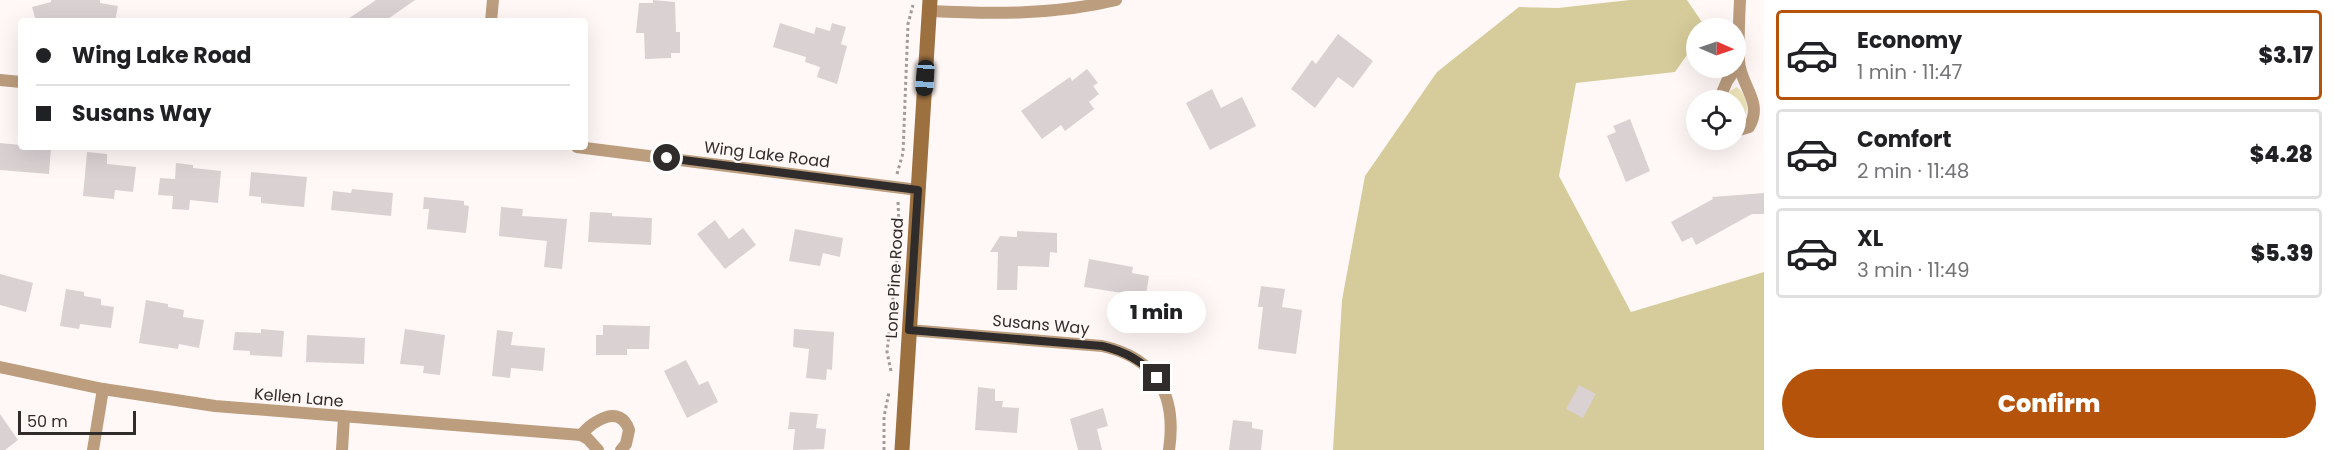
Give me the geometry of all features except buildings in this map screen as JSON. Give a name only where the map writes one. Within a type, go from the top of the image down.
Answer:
[{"type":"street","points":[[491,18],[493,0]]},
{"type":"street","points":[[930,6],[1027,12],[1078,7],[1116,0]]},
{"type":"street","points":[[1740,0],[1740,18]]},
{"type":"street","name":"Lone Pine Road","points":[[902,450],[930,6]]},
{"type":"street","points":[[1745,78],[1754,101],[1755,111],[1749,127],[1746,128]]},
{"type":"street","points":[[0,80],[18,82]]},
{"type":"street","name":"Wing Lake Road","points":[[588,148],[918,190]]},
{"type":"street","name":"Susans Way","points":[[909,330],[1102,346],[1126,353],[1149,368],[1163,388],[1171,414],[1169,450]]},
{"type":"street","name":"Kellen Lane","points":[[0,367],[103,389],[215,406],[581,435]]},
{"type":"street","points":[[93,450],[103,389]]},
{"type":"street","points":[[596,448],[581,435],[599,420],[614,415],[621,418],[628,430],[626,444],[621,450]]},
{"type":"street","points":[[342,450],[344,417]]},
{"type":"path","points":[[897,174],[903,153],[908,24],[914,0]]},
{"type":"path","points":[[898,201],[899,233]]},
{"type":"path","points":[[891,381],[887,352],[897,254]]},
{"type":"path","points":[[884,450],[884,417],[889,390]]},
{"type":"shaded area","points":[[1630,0],[1687,0],[1699,18],[1686,18],[1686,56],[1675,72],[1576,83],[1559,176],[1631,312],[1764,272],[1764,450],[1333,450],[1342,300],[1365,176],[1437,72],[1519,7],[1558,8]]},
{"type":"route","points":[[667,158],[918,190],[909,330],[1102,346],[1138,359],[1157,378]]}]
